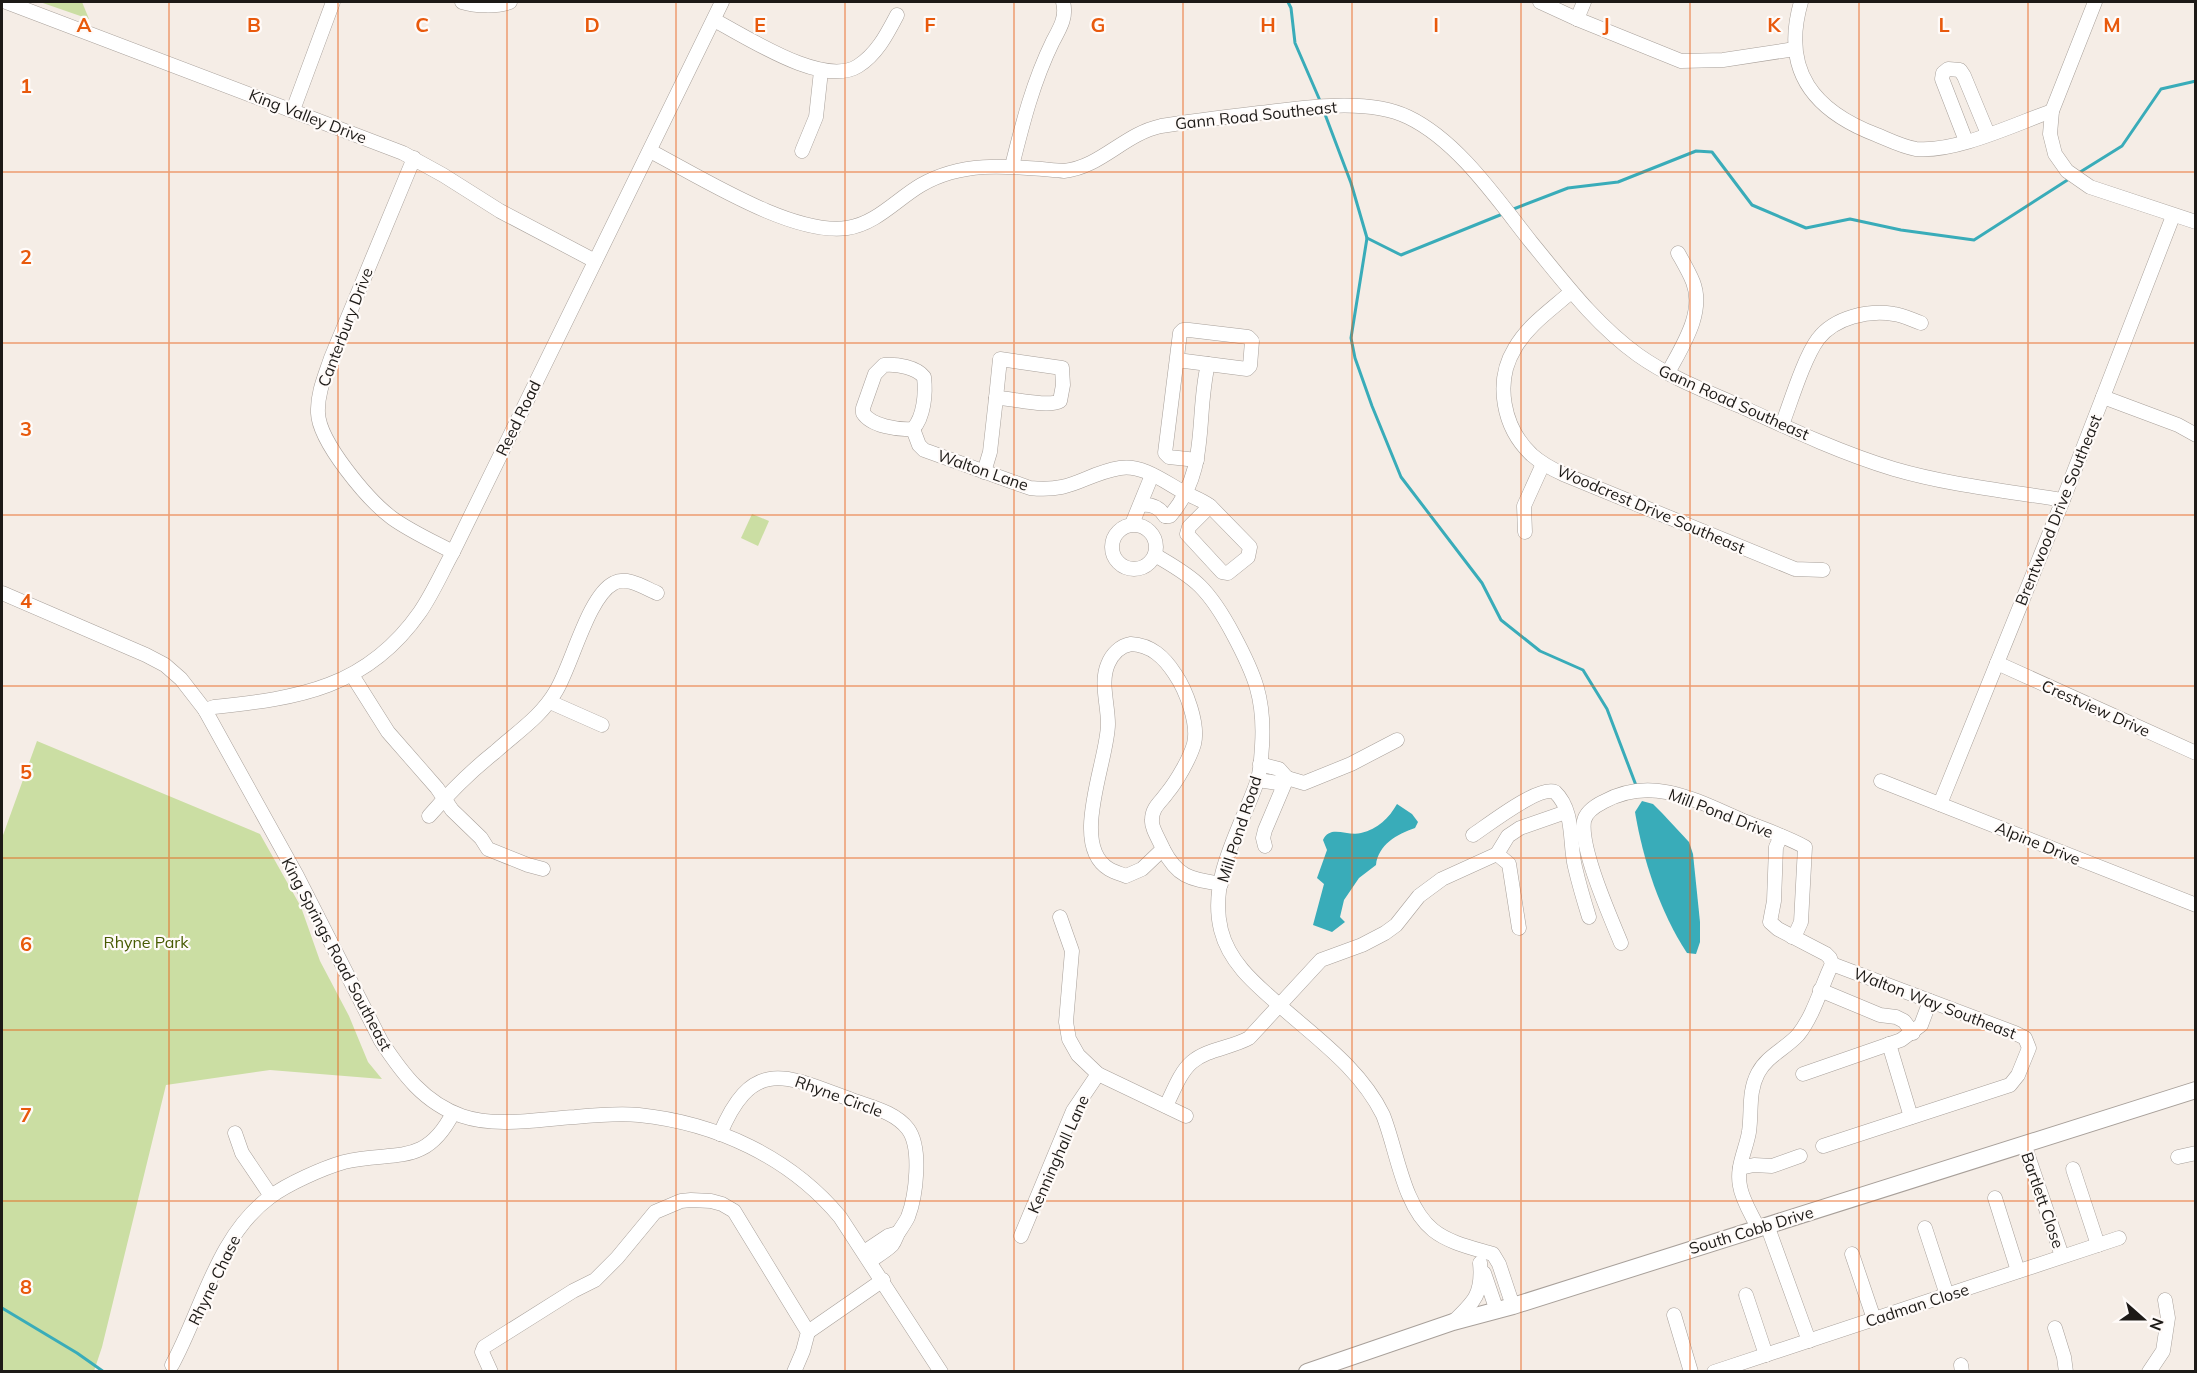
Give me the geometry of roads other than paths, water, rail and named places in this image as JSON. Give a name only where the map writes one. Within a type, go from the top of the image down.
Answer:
[{"type":"main road","name":"South Cobb Drive","points":[[1307,1371],[1453,1322],[1505,1309],[2196,1090]]},
{"type":"street","name":"King Valley Drive","points":[[6,2],[414,158],[500,211],[596,261]]},
{"type":"street","points":[[293,110],[333,2]]},
{"type":"street","points":[[462,2],[504,4],[510,2]]},
{"type":"street","name":"Reed Road","points":[[205,710],[300,695],[352,675],[379,656],[406,631],[426,602],[453,552],[722,2]]},
{"type":"street","points":[[1012,166],[1033,85],[1062,22],[1065,11],[1063,2]]},
{"type":"street","points":[[1540,2],[1577,20],[1681,61],[1723,60],[1795,49]]},
{"type":"street","points":[[1577,20],[1584,2]]},
{"type":"street","points":[[1801,2],[1796,26],[1795,49],[1802,72],[1814,94],[1826,108],[1852,126],[1917,149],[1953,146],[2052,111]]},
{"type":"street","points":[[2095,2],[2052,111],[2050,134],[2055,154],[2071,174],[2090,188],[2196,222]]},
{"type":"street","points":[[714,20],[799,64],[821,71],[846,70],[856,67],[879,45],[897,15]]},
{"type":"street","points":[[1966,141],[1942,80],[1943,73],[1948,69],[1960,70],[1964,76],[1988,134]]},
{"type":"street","points":[[802,152],[816,117],[821,71]]},
{"type":"street","name":"Gann Road Southeast","points":[[650,151],[775,215],[833,229],[854,227],[866,222],[937,177],[979,167],[1012,166],[1074,170],[1096,160],[1125,140],[1149,128],[1334,106],[1400,113],[1421,124],[1461,158],[1571,292],[1625,345],[1668,373],[1782,425],[1895,469],[1975,486],[2063,500]]},
{"type":"street","name":"Canterbury Drive","points":[[414,158],[331,358],[320,392],[318,414],[323,430],[340,462],[380,508],[400,524],[453,552]]},
{"type":"street","name":"Brentwood Drive Southeast","points":[[1940,804],[2063,500],[2174,216]]},
{"type":"street","points":[[1668,373],[1689,333],[1697,309],[1694,283],[1678,253]]},
{"type":"street","name":"Woodcrest Drive Southeast","points":[[1571,292],[1523,336],[1510,357],[1505,378],[1504,398],[1509,420],[1524,447],[1544,464],[1563,474],[1795,569],[1823,570]]},
{"type":"street","points":[[1782,425],[1810,354],[1820,337],[1828,329],[1847,318],[1876,314],[1896,314],[1921,323]]},
{"type":"street","points":[[1177,360],[1247,369],[1250,366],[1253,348],[1251,339],[1183,330],[1180,333],[1165,453],[1169,457],[1197,460]]},
{"type":"street","points":[[984,472],[990,452],[1000,358],[1062,368],[1062,397],[1058,403],[1044,404],[996,398]]},
{"type":"street","points":[[1152,534],[1176,497],[1185,493],[1197,460],[1208,364]]},
{"type":"street","points":[[884,365],[908,368],[924,377],[920,417],[913,429],[896,428],[873,421],[863,413],[862,408],[875,374],[884,365]]},
{"type":"street","points":[[2103,397],[2178,425],[2196,435]]},
{"type":"street","name":"Walton Lane","points":[[913,429],[919,445],[924,450],[1030,488],[1046,490],[1071,486],[1120,468],[1134,467],[1152,475],[1210,506],[1250,547],[1248,557],[1228,573],[1222,572],[1188,534],[1189,526],[1210,506]]},
{"type":"street","points":[[1525,532],[1524,506],[1544,464]]},
{"type":"street","points":[[1132,524],[1152,475]]},
{"type":"street","points":[[1141,505],[1154,506],[1160,509],[1165,516]]},
{"type":"street","points":[[1132,524],[1144,526],[1152,534],[1156,546],[1155,555],[1150,562],[1134,570],[1116,562],[1111,546],[1115,534],[1122,527],[1132,524]]},
{"type":"street","name":"Mill Pond Road","points":[[1155,555],[1199,585],[1213,600],[1236,639],[1250,669],[1261,702],[1264,720],[1258,780],[1228,855],[1218,894],[1221,930],[1234,959],[1246,976],[1361,1079],[1383,1115],[1407,1191],[1413,1207],[1421,1218],[1433,1230],[1481,1257]]},
{"type":"street","points":[[429,816],[444,798],[493,753],[533,721],[550,702],[604,590],[613,583],[628,581],[657,593]]},
{"type":"street","name":"King Springs Road Southeast","points":[[2,593],[155,660],[181,679],[205,710],[297,876],[381,1041],[417,1089],[433,1102],[453,1113],[473,1120],[506,1122],[597,1115],[636,1115],[684,1122],[720,1134],[768,1157],[803,1179],[832,1208],[883,1280],[941,1371]]},
{"type":"street","points":[[1163,849],[1142,869],[1126,876],[1108,869],[1096,855],[1091,837],[1092,810],[1108,724],[1105,672],[1115,652],[1125,645],[1146,646],[1172,669],[1188,698],[1194,728],[1194,744],[1180,773],[1154,807],[1151,821],[1172,866],[1193,879],[1221,884]]},
{"type":"street","name":"Crestview Drive","points":[[1997,663],[2196,753]]},
{"type":"street","points":[[352,675],[387,732],[488,849],[543,868]]},
{"type":"street","points":[[550,702],[602,725]]},
{"type":"street","points":[[1260,764],[1279,769],[1287,778],[1304,783],[1351,764],[1397,740]]},
{"type":"street","points":[[1258,780],[1278,783],[1287,778]]},
{"type":"street","points":[[1265,846],[1263,838],[1265,830],[1287,778]]},
{"type":"street","name":"Alpine Drive","points":[[1881,781],[2196,905]]},
{"type":"street","points":[[1473,835],[1504,813],[1545,791],[1551,790],[1558,794],[1566,812],[1575,866],[1589,917]]},
{"type":"street","name":"Mill Pond Drive","points":[[1622,944],[1598,884],[1587,846],[1585,818],[1596,806],[1615,796],[1638,790],[1674,792],[1805,848],[1801,922],[1792,937]]},
{"type":"street","points":[[1166,1106],[1190,1063],[1204,1055],[1249,1038],[1321,960],[1362,945],[1385,933],[1396,925],[1419,896],[1442,879],[1497,854],[1508,836],[1520,828],[1566,812]]},
{"type":"street","name":"Walton Way Southeast","points":[[1781,836],[1776,847],[1774,901],[1770,919],[1773,925],[1792,937],[1826,954],[1832,964],[1804,1027],[1771,1056],[1756,1078],[1751,1095],[1749,1128],[1740,1168],[1740,1189],[1762,1227],[1809,1341]]},
{"type":"street","points":[[1497,854],[1509,864],[1519,928]]},
{"type":"street","points":[[1060,916],[1072,951],[1066,1013],[1067,1031],[1078,1055],[1098,1074],[1186,1116]]},
{"type":"street","name":"Walton Way Southeast","points":[[1823,1146],[2010,1085],[2018,1075],[2030,1048],[2025,1038],[2015,1033],[1832,964]]},
{"type":"street","points":[[1820,990],[1880,1015],[1896,1017],[1910,1026],[1913,1033]]},
{"type":"street","points":[[1803,1074],[1901,1040],[1922,1025],[1930,1001]]},
{"type":"street","points":[[1889,1044],[1911,1118]]},
{"type":"street","name":"Kenninghall Lane","points":[[1021,1236],[1073,1111],[1098,1074]]},
{"type":"street","name":"Rhyne Circle","points":[[720,1134],[734,1104],[745,1090],[759,1082],[777,1077],[803,1081],[893,1116],[904,1124],[911,1133],[917,1159],[910,1210],[893,1243],[867,1257]]},
{"type":"street","name":"Rhyne Chase","points":[[172,1365],[227,1248],[241,1225],[271,1196],[310,1175],[336,1165],[375,1156],[406,1154],[420,1150],[434,1142],[453,1113]]},
{"type":"street","points":[[235,1133],[242,1153],[271,1196]]},
{"type":"street","name":"Bartlett Close","points":[[2024,1144],[2062,1256]]},
{"type":"street","points":[[2178,1156],[2196,1153]]},
{"type":"street","points":[[1740,1168],[1754,1165],[1772,1166],[1800,1156]]},
{"type":"street","points":[[2073,1169],[2098,1245]]},
{"type":"street","points":[[1995,1198],[2018,1271]]},
{"type":"street","points":[[491,1371],[482,1352],[484,1347],[573,1291],[595,1280],[617,1258],[655,1212],[681,1201],[711,1201],[734,1211],[808,1332]]},
{"type":"street","points":[[1925,1228],[1947,1295]]},
{"type":"street","name":"Cadman Close","points":[[1714,1371],[2119,1238]]},
{"type":"street","points":[[1852,1254],[1874,1319]]},
{"type":"street","points":[[1481,1257],[1505,1309]]},
{"type":"street","points":[[1453,1322],[1477,1297],[1482,1279],[1481,1257]]},
{"type":"street","points":[[794,1371],[808,1332],[883,1280]]},
{"type":"street","points":[[1746,1294],[1766,1355]]},
{"type":"street","points":[[2149,1371],[2163,1350],[2168,1318],[2165,1300]]},
{"type":"street","points":[[1674,1315],[1691,1371]]},
{"type":"street","points":[[2055,1328],[2066,1371]]},
{"type":"water","points":[[1642,801],[1653,804],[1689,842],[1693,854],[1700,922],[1700,942],[1696,954],[1687,953],[1677,937],[1654,885],[1635,812]]},
{"type":"water","points":[[1397,804],[1412,814],[1418,822],[1415,828],[1384,846],[1376,865],[1359,878],[1344,900],[1340,917],[1345,922],[1332,932],[1313,925],[1324,884],[1317,878],[1327,850],[1323,840],[1326,835],[1335,832],[1356,834],[1373,829],[1387,818]]},
{"type":"waterway","points":[[1288,2],[1291,8],[1295,43],[1321,103]]},
{"type":"waterway","points":[[2077,174],[2122,146],[2161,89],[2196,81]]},
{"type":"waterway","points":[[1323,109],[1351,183],[1367,238],[1351,338],[1355,358],[1401,477],[1482,583],[1501,620],[1540,651],[1583,670],[1607,709],[1637,788]]},
{"type":"waterway","points":[[1511,210],[1568,188],[1618,182],[1696,151],[1712,152],[1752,205],[1806,228],[1850,219],[1901,230],[1974,240],[2069,179]]},
{"type":"waterway","points":[[1367,238],[1401,255],[1505,213]]},
{"type":"waterway","points":[[2,1308],[104,1372]]},
{"type":"park label","name":"Rhyne Park","points":[[146,942]]}]
